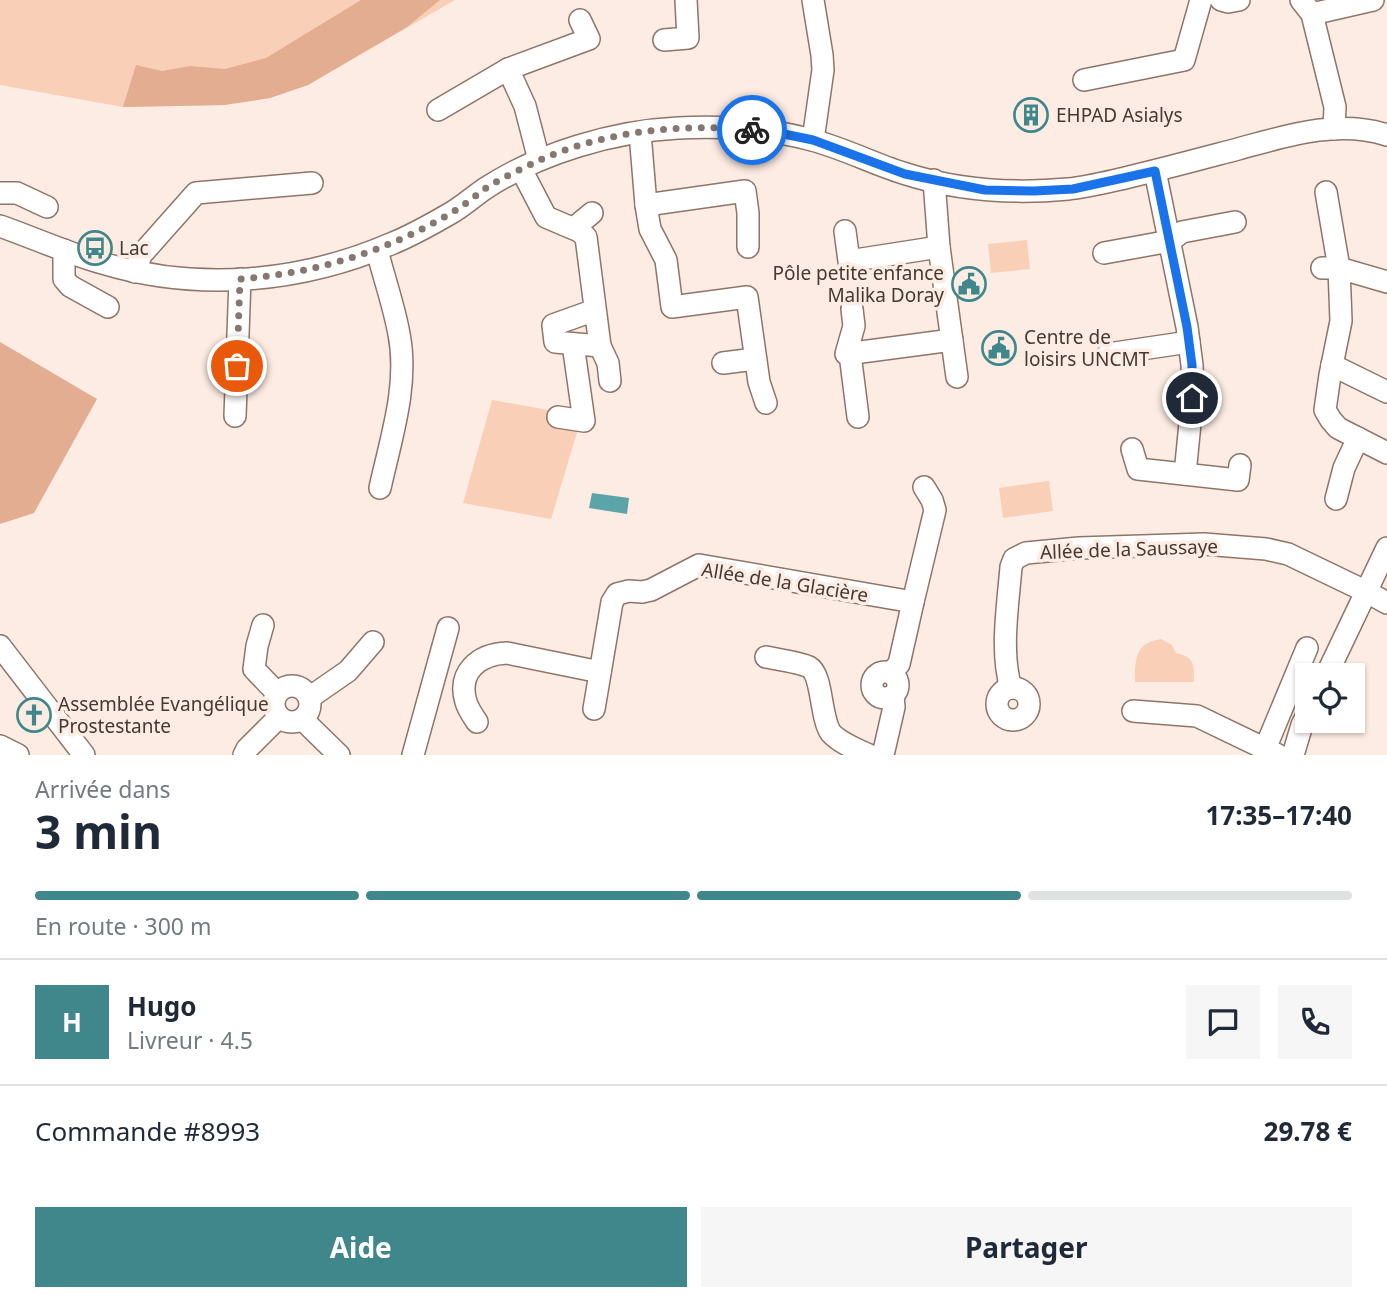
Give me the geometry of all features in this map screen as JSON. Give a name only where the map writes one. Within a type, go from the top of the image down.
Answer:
[{"type":"street","points":[[664,40],[688,38],[686,0]]},
{"type":"street","points":[[813,0],[823,70],[813,140]]},
{"type":"street","points":[[1084,80],[1191,64],[1201,0]]},
{"type":"street","points":[[1221,0],[1239,0]]},
{"type":"street","points":[[1334,129],[1335,107],[1307,7],[1373,0]]},
{"type":"street","points":[[438,110],[508,69],[589,39],[580,20]]},
{"type":"street","points":[[508,69],[525,106],[530,165],[541,223],[573,228],[586,237],[600,346],[608,363],[610,381]]},
{"type":"street","points":[[0,226],[102,263],[135,272],[185,280],[240,279],[310,270],[377,250],[457,210],[487,187],[530,165],[589,143],[673,128],[728,128],[774,132],[813,140],[905,174],[985,190],[1034,191],[1073,189],[1155,171],[1304,132],[1360,129],[1387,135]]},
{"type":"street","points":[[640,133],[650,229],[666,260],[671,307],[747,297],[759,382],[766,403]]},
{"type":"street","points":[[1155,171],[1192,365],[1193,393],[1185,474]]},
{"type":"street","points":[[934,180],[939,247],[957,377]]},
{"type":"street","points":[[135,272],[141,255],[196,193],[312,183]]},
{"type":"street","points":[[646,205],[745,191],[748,247]]},
{"type":"street","points":[[1326,192],[1331,268],[1341,321],[1325,410],[1338,428],[1387,453]]},
{"type":"street","points":[[0,193],[17,193],[47,207]]},
{"type":"street","points":[[573,228],[593,213]]},
{"type":"street","points":[[1104,253],[1170,241],[1182,232],[1235,222]]},
{"type":"street","points":[[845,231],[849,261],[939,247]]},
{"type":"street","points":[[64,250],[64,279],[70,286],[108,307]]},
{"type":"street","points":[[377,250],[399,334],[402,363],[398,402],[380,488]]},
{"type":"street","points":[[1331,268],[1387,282]]},
{"type":"street","points":[[235,416],[240,279]]},
{"type":"street","points":[[852,309],[854,326],[846,354],[952,340]]},
{"type":"street","points":[[595,310],[552,325],[555,342],[600,346]]},
{"type":"street","points":[[1108,354],[1189,342]]},
{"type":"street","points":[[558,417],[591,423],[573,344]]},
{"type":"street","points":[[850,354],[858,417]]},
{"type":"street","points":[[723,363],[755,359]]},
{"type":"street","points":[[1332,365],[1387,392]]},
{"type":"street","points":[[1336,499],[1344,468],[1358,438]]},
{"type":"street","points":[[1132,449],[1138,469],[1238,480],[1240,465]]},
{"type":"street","points":[[883,755],[894,707],[892,696],[884,698],[876,695],[872,688],[873,679],[883,672],[891,673],[899,664],[935,510],[923,487]]},
{"type":"street","name":"Allée de la Saussaye","points":[[1011,688],[1007,673],[1006,645],[1011,567],[1014,559],[1026,553],[1079,548],[1204,544],[1266,549],[1288,554],[1387,603]]},
{"type":"street","points":[[1332,663],[1387,548]]},
{"type":"street","name":"Allée de la Glacière","points":[[594,709],[612,602],[617,594],[651,590],[699,565],[913,602]]},
{"type":"street","points":[[263,625],[254,669],[277,693]]},
{"type":"street","points":[[413,755],[448,628]]},
{"type":"street","points":[[309,698],[348,671],[373,642]]},
{"type":"street","points":[[0,646],[84,755]]},
{"type":"street","points":[[1133,712],[1197,716],[1272,752],[1307,648]]},
{"type":"street","points":[[477,722],[466,705],[464,694],[472,667],[482,658],[495,653],[507,653],[600,672]]},
{"type":"street","points":[[766,657],[809,667],[815,673],[830,731],[838,739],[869,755]]},
{"type":"street","points":[[286,687],[302,689],[309,698],[309,710],[302,719],[290,722],[279,717],[274,708],[277,693],[286,687]]},
{"type":"street","points":[[244,755],[279,717]]},
{"type":"street","points":[[302,719],[340,755]]},
{"type":"street","points":[[1293,755],[1300,733]]},
{"type":"street","points":[[0,746],[18,755]]},
{"type":"shaded area","points":[[0,0],[455,0],[308,85],[270,98],[224,105],[123,107],[0,85]]},
{"type":"shaded area","points":[[361,0],[440,0],[407,27],[308,85],[270,98],[224,105],[123,107],[136,65],[162,71],[190,66],[225,69],[266,58]]},
{"type":"shaded area","points":[[1027,240],[1030,269],[991,273],[988,244]]},
{"type":"shaded area","points":[[0,342],[97,399],[34,513],[0,524]]},
{"type":"shaded area","points":[[492,400],[582,416],[551,519],[463,503]]},
{"type":"shaded area","points":[[1049,481],[1053,511],[1003,518],[999,488]]},
{"type":"shaded area","points":[[1161,639],[1172,645],[1176,653],[1190,659],[1194,682],[1135,682],[1136,659],[1141,648]]},
{"type":"water","points":[[592,493],[629,498],[627,514],[589,508]]},
{"type":"way so far","points":[[237,366],[240,279],[310,270],[377,250],[457,210],[487,187],[521,169],[589,143],[673,128],[752,130]]},
{"type":"place","name":"EHPAD Asialys","points":[[1031,115]]},
{"type":"place","name":"Lac","points":[[95,248]]},
{"type":"place","name":"Pôle petite enfance Malika Doray","points":[[969,284]]},
{"type":"place","name":"Centre de loisirs UNCMT","points":[[999,348]]},
{"type":"place","name":"Assemblée Evangélique Prostestante","points":[[34,715]]},
{"type":"route","points":[[752,130],[813,140],[905,174],[985,190],[1073,189],[1155,171],[1187,327],[1192,365],[1192,398]]}]
